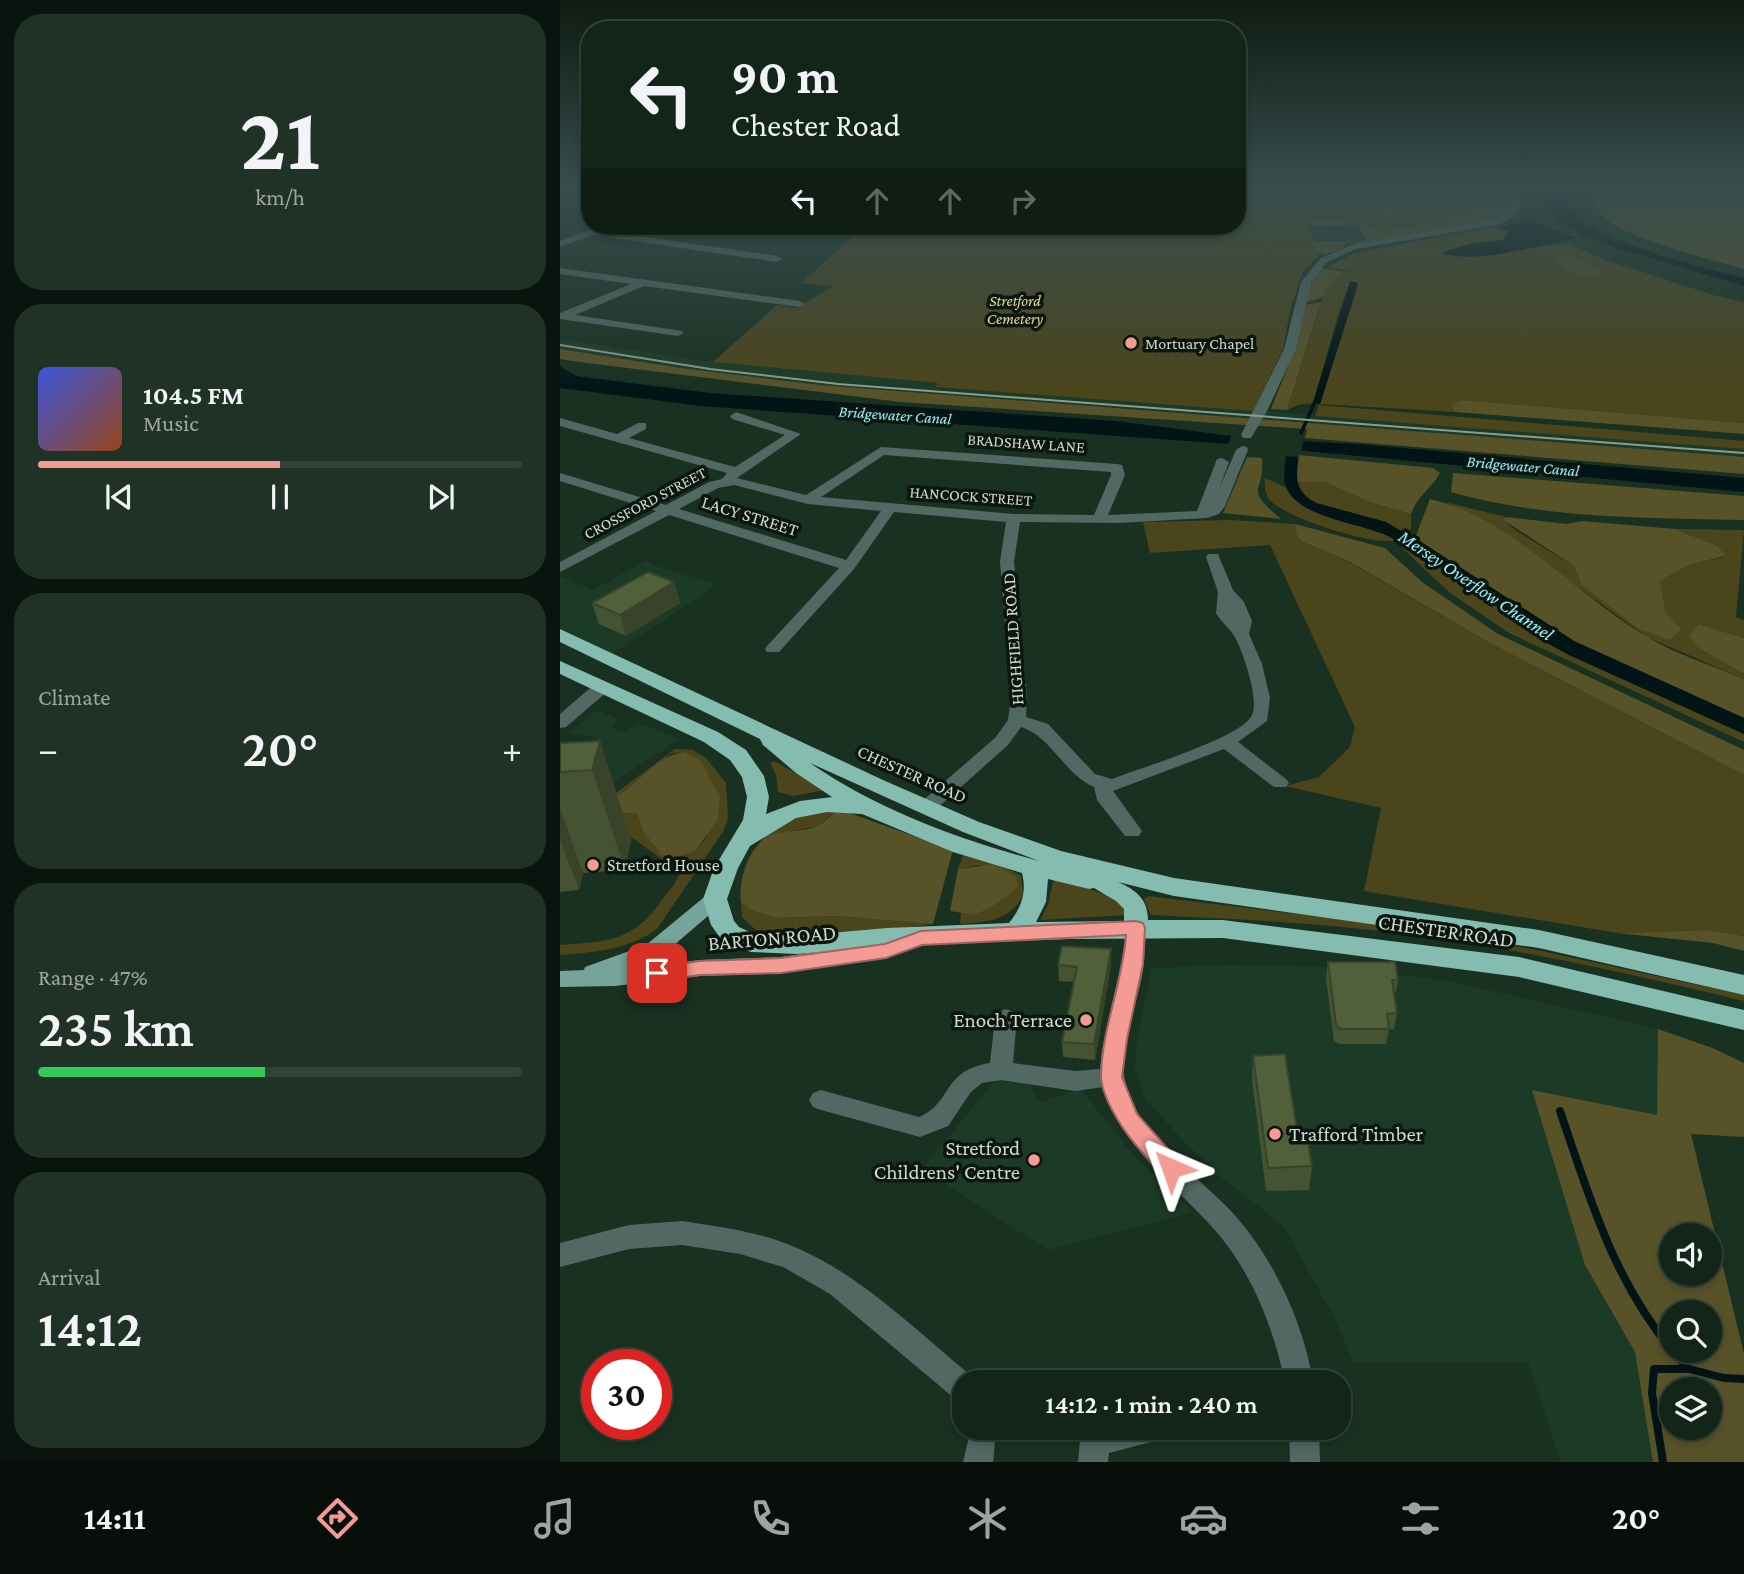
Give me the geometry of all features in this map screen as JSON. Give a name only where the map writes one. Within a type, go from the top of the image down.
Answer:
[{"type":"highway","name":"CHESTER ROAD","points":[[560,635],[875,785],[1016,845],[1093,869],[1174,887],[1539,939],[1661,964],[1744,985]]},
{"type":"highway","name":"CHESTER ROAD","points":[[560,667],[711,737],[738,755],[753,776],[758,797],[754,820],[726,868],[715,899],[723,925],[730,933],[751,943],[786,945],[887,937],[921,938],[1136,928],[1223,929],[1519,967],[1744,1020]]},
{"type":"highway","name":"CHESTER ROAD","points":[[756,727],[793,762],[865,807],[963,847],[1104,885],[1174,887]]},
{"type":"highway","name":"CHESTER ROAD","points":[[742,844],[768,822],[798,807],[823,803],[865,807]]},
{"type":"highway","points":[[1016,933],[1037,897],[1037,878],[1033,868]]},
{"type":"highway","name":"CHESTER ROAD","points":[[1104,885],[1125,895],[1136,907],[1136,928]]},
{"type":"main road","name":"BARTON ROAD","points":[[583,977],[653,951],[715,899]]},
{"type":"main road","name":"BARTON ROAD","points":[[560,979],[615,978],[700,968],[781,965],[886,950],[921,938]]},
{"type":"street","points":[[744,254],[777,259]]},
{"type":"street","points":[[1247,435],[1290,349],[1304,286],[1317,266],[1335,254]]},
{"type":"street","points":[[560,271],[800,304]]},
{"type":"street","points":[[561,317],[641,283]]},
{"type":"street","points":[[561,317],[678,333]]},
{"type":"street","name":"CROSSFORD STREET","points":[[560,568],[670,511],[731,476],[795,434],[736,416]]},
{"type":"street","name":"HANCOCK STREET","points":[[560,422],[619,438],[808,500],[1014,518],[1099,519],[1208,513]]},
{"type":"street","points":[[619,438],[642,426]]},
{"type":"street","points":[[1208,513],[1219,506],[1242,450]]},
{"type":"street","name":"BRADSHAW LANE","points":[[808,500],[878,452],[1117,468],[1118,475],[1099,519]]},
{"type":"street","points":[[1208,513],[1222,462]]},
{"type":"street","name":"LACY STREET","points":[[560,477],[849,566]]},
{"type":"street","points":[[560,491],[576,482]]},
{"type":"street","points":[[773,649],[849,566],[890,508]]},
{"type":"street","name":"HIGHFIELD ROAD","points":[[1014,518],[1007,562],[1019,697],[1017,720],[1042,728],[1089,778],[1103,785],[1104,796],[1132,831]]},
{"type":"street","points":[[1103,785],[1122,784],[1226,742],[1253,726],[1261,717],[1263,696],[1241,634],[1228,622],[1221,603],[1226,592],[1213,557]]},
{"type":"street","points":[[560,723],[602,687]]},
{"type":"street","points":[[928,807],[1002,741],[1017,720]]},
{"type":"street","points":[[1226,742],[1280,783]]},
{"type":"street","points":[[1136,928],[1134,964],[1117,1039],[1112,1077],[1119,1102],[1129,1120],[1153,1149],[1225,1223],[1257,1265],[1296,1370]]},
{"type":"street","points":[[1001,1071],[1006,1018]]},
{"type":"street","points":[[821,1100],[920,1127],[929,1126],[940,1119],[963,1084],[975,1075],[1001,1071],[1075,1080],[1112,1077]]},
{"type":"street","points":[[560,1255],[629,1237],[682,1233],[740,1242],[790,1257],[839,1285],[952,1378]]},
{"type":"street","points":[[978,1462],[981,1440]]},
{"type":"street","points":[[1304,1440],[1305,1462]]},
{"type":"shaded area","points":[[1694,254],[1744,254],[1744,269]]},
{"type":"shaded area","points":[[1564,255],[1577,258],[1603,272],[1602,275],[1590,277],[1572,272],[1557,262],[1556,258]]},
{"type":"shaded area","points":[[1321,268],[1342,271],[1323,297],[1305,303],[1310,284]]},
{"type":"shaded area","points":[[1321,302],[1287,410],[1271,409],[1297,344],[1305,305]]},
{"type":"shaded area","points":[[560,339],[713,362],[939,383],[937,387],[1744,447],[1744,466],[1306,429],[934,402],[733,377],[560,350]]},
{"type":"shaded area","points":[[560,349],[680,368],[820,385],[1744,457],[1744,474],[1305,438],[1307,429],[900,402],[560,359]]},
{"type":"shaded area","points":[[1461,400],[1744,423],[1744,434],[1455,412],[1451,405]]},
{"type":"shaded area","points":[[1299,455],[1433,468],[1440,473],[1411,514],[1369,502],[1325,482],[1296,482]]},
{"type":"shaded area","points":[[1247,457],[1262,458],[1259,495],[1281,519],[1223,513]]},
{"type":"shaded area","points":[[1453,473],[1744,496],[1744,520],[1596,515],[1523,507],[1451,492]]},
{"type":"shaded area","points":[[1430,499],[1460,508],[1515,539],[1620,619],[1658,643],[1744,679],[1744,718],[1574,641],[1415,538]]},
{"type":"shaded area","points":[[1506,517],[1566,524],[1582,521],[1675,529],[1718,546],[1725,556],[1689,565],[1660,581],[1666,613],[1681,629],[1670,640],[1639,629],[1581,584],[1574,566],[1502,519]]},
{"type":"shaded area","points":[[1295,524],[1385,548],[1422,582],[1498,634],[1744,750],[1744,775],[1490,643],[1348,561],[1305,543],[1297,537]]},
{"type":"shaded area","points":[[646,561],[669,571],[716,583],[699,598],[612,653],[560,628],[560,576],[593,590]]},
{"type":"shaded area","points":[[1699,624],[1744,638],[1744,674],[1697,647],[1689,635]]},
{"type":"shaded area","points":[[600,711],[618,719],[612,728],[624,733],[638,723],[680,739],[591,797],[584,745],[596,737],[570,733],[591,714]]},
{"type":"shaded area","points":[[684,752],[700,760],[720,797],[718,820],[695,851],[676,857],[662,855],[643,831],[637,813],[560,815],[610,800],[666,758]]},
{"type":"shaded area","points":[[838,809],[953,850],[933,924],[836,916],[777,918],[753,911],[741,903],[741,884],[747,863],[765,838],[817,826]]},
{"type":"shaded area","points":[[994,864],[1016,877],[1018,887],[992,907],[975,915],[950,911],[958,869]]},
{"type":"shaded area","points":[[1709,930],[1744,936],[1744,951],[1713,943],[1617,933]]},
{"type":"shaded area","points":[[1229,965],[1334,967],[1448,981],[1658,1029],[1657,1115],[1533,1090],[1585,1265],[1635,1352],[1653,1462],[1561,1462],[1528,1362],[1353,1362],[1335,1319],[1284,1227],[1211,1169],[1147,1102],[1135,1070],[1137,1039],[1152,968]]},
{"type":"shaded area","points":[[1658,1029],[1715,1049],[1744,1063],[1744,1137],[1691,1134],[1712,1223],[1659,1223],[1659,1286],[1722,1286],[1722,1263],[1744,1354],[1744,1462],[1653,1462],[1635,1352],[1585,1265],[1532,1090],[1657,1115]]},
{"type":"shaded area","name":"Stretford Childrens' Centre","points":[[996,1079],[1028,1081],[1039,1103],[1081,1089],[1130,1151],[1190,1213],[1048,1250],[922,1169]]},
{"type":"green space","name":"Stretford Cemetery","points":[[833,254],[1320,254],[1303,271],[1290,311],[1283,349],[1253,411],[936,387],[938,383],[713,362],[777,305],[797,308],[833,286],[801,283]]},
{"type":"green space","points":[[1353,254],[1592,254],[1713,295],[1744,302],[1744,423],[1461,400],[1451,405],[1455,412],[1320,404],[1358,283],[1351,281],[1339,311],[1313,403],[1287,410],[1325,291],[1342,271],[1358,273],[1327,267]]},
{"type":"green space","points":[[1319,405],[1744,441],[1744,449],[1315,416]]},
{"type":"green space","points":[[1265,478],[1287,488],[1295,499],[1320,514],[1396,540],[1385,541],[1350,535],[1291,514],[1269,499]]},
{"type":"green space","points":[[1296,482],[1325,482],[1369,502],[1411,514],[1411,529],[1408,535],[1386,522],[1316,503],[1306,497]]},
{"type":"green space","points":[[1445,502],[1506,517],[1502,518],[1515,530],[1574,566],[1581,584],[1666,613],[1660,581],[1689,565],[1724,557],[1718,546],[1675,529],[1744,530],[1736,617],[1744,620],[1744,638],[1699,624],[1697,647],[1744,674],[1744,679],[1647,637],[1491,524]]},
{"type":"green space","points":[[1229,520],[1295,524],[1297,537],[1305,543],[1347,561],[1490,643],[1744,775],[1744,936],[1709,930],[1617,933],[1364,891],[1381,808],[1285,786],[1319,777],[1350,747],[1355,727],[1270,545],[1150,553],[1143,522]]},
{"type":"green space","points":[[1406,543],[1429,556],[1547,643],[1744,734],[1744,742],[1509,633],[1449,592],[1400,546]]},
{"type":"green space","points":[[675,749],[693,750],[706,758],[726,783],[728,818],[724,830],[657,929],[623,946],[560,955],[560,945],[606,940],[629,932],[651,914],[680,872],[631,837],[578,841],[618,814],[637,813],[643,831],[676,857],[695,851],[707,837],[700,760],[684,752],[672,753],[619,795],[596,808]]},
{"type":"green space","points":[[774,761],[826,790],[793,796],[778,792],[776,775],[770,763]]},
{"type":"green space","points":[[838,809],[818,826],[772,835],[760,842],[786,822],[805,815]]},
{"type":"green space","points":[[963,855],[1006,867],[1021,876],[1023,895],[1012,910],[988,921],[960,924],[961,911],[975,915],[992,907],[979,865],[958,869]]},
{"type":"green space","points":[[1054,878],[1117,898],[1128,915],[1040,920],[1048,905]]},
{"type":"green space","points":[[1149,896],[1397,926],[1537,950],[1744,995],[1744,1001],[1576,963],[1448,940],[1310,924],[1151,915],[1144,899]]},
{"type":"green space","points":[[741,903],[753,911],[777,918],[836,916],[933,924],[820,937],[776,935],[759,931],[750,925],[742,917]]},
{"type":"water","points":[[1445,254],[1498,254],[1477,257]]},
{"type":"water","points":[[1637,254],[1658,254],[1744,278],[1744,286]]},
{"type":"water","points":[[1350,281],[1358,283],[1355,294],[1320,404],[1313,403]]},
{"type":"water","name":"Bridgewater Canal","points":[[560,366],[576,376],[710,393],[1116,421],[1255,439],[1357,444],[1744,478],[1744,492],[1229,444],[701,406],[560,388]]},
{"type":"water","points":[[1286,456],[1298,457],[1298,484],[1309,499],[1386,522],[1408,535],[1396,540],[1333,519],[1302,505],[1291,496],[1285,484]]},
{"type":"water","points":[[1415,538],[1574,641],[1744,718],[1744,734],[1547,643],[1429,556],[1406,543]]},
{"type":"pier","points":[[1232,434],[1304,440],[1300,454],[1227,447]]},
{"type":"building","points":[[648,572],[674,582],[620,615],[592,603]]},
{"type":"building","points":[[600,741],[592,770],[560,772],[560,743]]},
{"type":"building","name":"Enoch Terrace","points":[[1062,946],[1111,949],[1094,1044],[1062,1042],[1077,967],[1058,965]]},
{"type":"building","points":[[1328,962],[1395,962],[1398,980],[1392,980],[1397,1013],[1387,1014],[1389,1029],[1341,1029],[1336,1025]]},
{"type":"building","name":"Trafford Timber","points":[[1285,1054],[1298,1136],[1307,1136],[1312,1166],[1268,1168],[1253,1056]]},
{"type":"waterway","name":"Mersey Overflow Channel","points":[[1301,433],[1317,397]]},
{"type":"waterway","points":[[1560,1111],[1605,1236],[1633,1294],[1659,1333]]},
{"type":"waterway","points":[[1684,1363],[1689,1369]]},
{"type":"waterway","points":[[1663,1462],[1652,1393],[1654,1369],[1689,1369]]},
{"type":"waterway","points":[[1689,1369],[1724,1378],[1744,1379]]},
{"type":"tram line","points":[[560,345],[710,369],[838,384],[1744,453]]},
{"type":"place","name":"Mortuary Chapel","points":[[1131,343]]},
{"type":"place","name":"Stretford House","points":[[593,865]]},
{"type":"place","name":"Enoch Terrace","points":[[1086,1020]]},
{"type":"place","name":"Trafford Timber","points":[[1275,1134]]},
{"type":"place","name":"Stretford Childrens' Centre","points":[[1034,1160]]},
{"type":"route","points":[[657,973],[700,968],[781,965],[886,950],[921,938],[1136,928],[1134,964],[1117,1039],[1112,1077],[1119,1102],[1129,1120],[1171,1168]]}]
